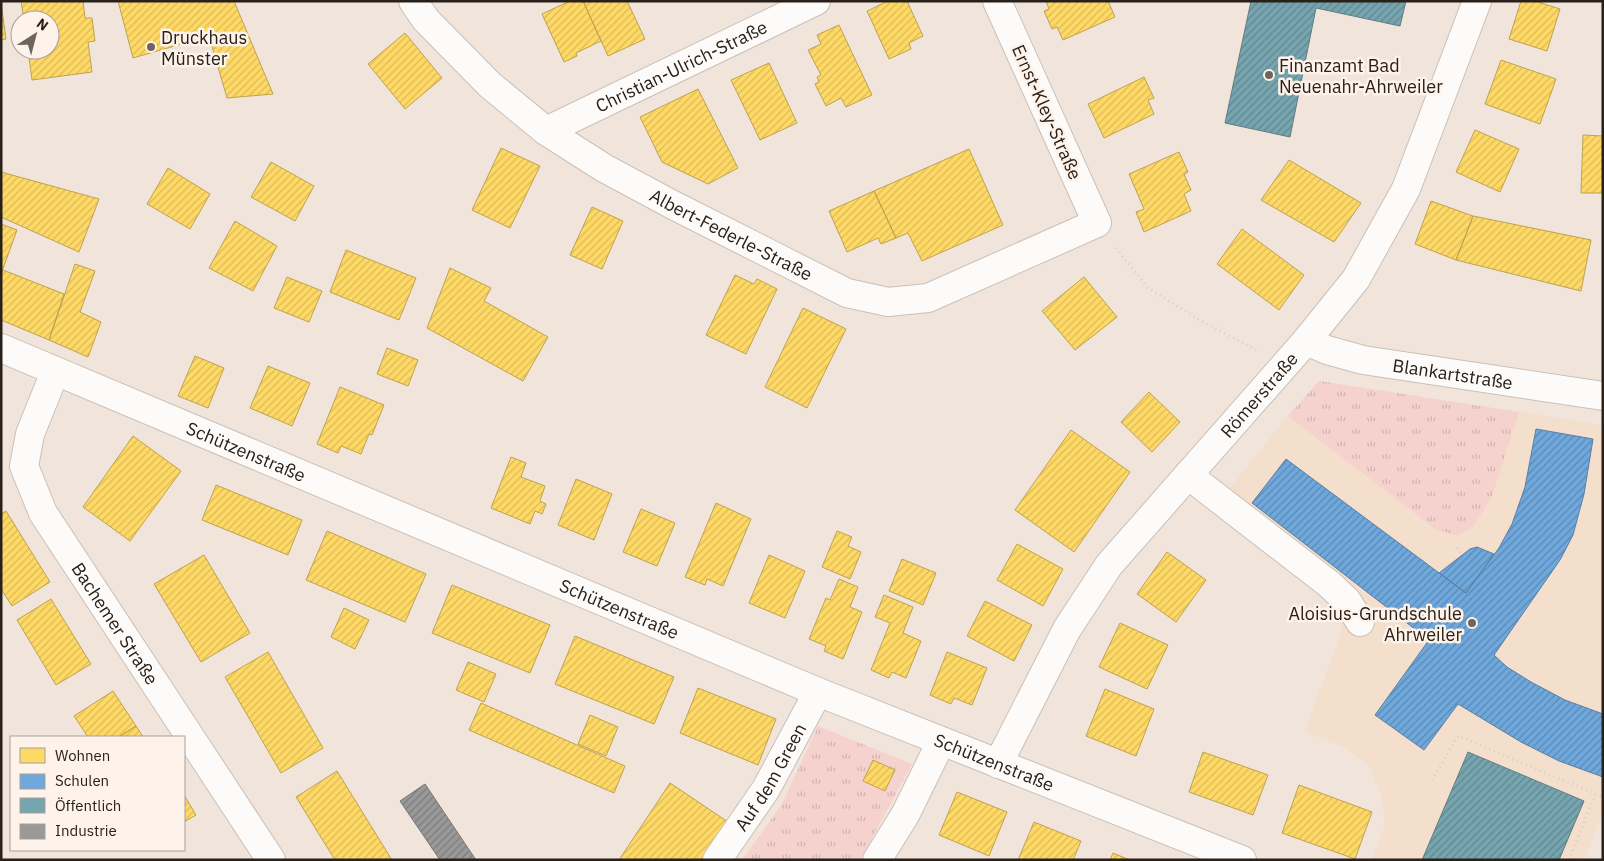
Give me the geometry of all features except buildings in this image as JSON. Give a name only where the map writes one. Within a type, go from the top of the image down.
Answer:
[{"type":"street","name":"Albert-Federle-Straße","points":[[413,1],[426,20],[490,85],[546,131],[604,168],[847,293],[888,302],[928,298],[1097,223]]},
{"type":"street","name":"Christian-Ulrich-Straße","points":[[546,131],[816,1]]},
{"type":"street","name":"Ernst-Kley-Straße","points":[[996,1],[1097,223]]},
{"type":"street","name":"Römerstraße","points":[[998,764],[1072,621],[1109,565],[1306,341],[1356,279],[1406,189],[1477,1]]},
{"type":"street","name":"Blankartstraße","points":[[1306,341],[1362,360],[1603,396]]},
{"type":"street","name":"Schützenstraße","points":[[1,348],[818,692],[940,742],[1242,860]]},
{"type":"street","name":"Bachemer Straße","points":[[55,372],[30,434],[24,466],[43,513],[271,860]]},
{"type":"street","points":[[1188,475],[1329,584],[1347,601],[1360,622]]},
{"type":"street","name":"Auf dem Green","points":[[717,860],[766,789],[818,692]]},
{"type":"street","points":[[877,860],[905,815],[940,742]]},
{"type":"path","points":[[1097,223],[1147,288],[1201,321],[1284,366]]},
{"type":"path","points":[[1457,548],[1462,554]]},
{"type":"path","points":[[1432,780],[1458,736],[1603,797]]},
{"type":"path","points":[[1569,860],[1595,795]]},
{"type":"shaded area","name":"Aloisius-Grundschule Ahrweiler","points":[[1319,381],[1603,425],[1603,812],[1584,860],[1372,860],[1385,825],[1382,798],[1371,768],[1347,749],[1305,731],[1342,630],[1340,615],[1322,594],[1215,507],[1288,416]]},
{"type":"green space","points":[[1319,381],[1519,412],[1492,496],[1473,527],[1457,536],[1434,528],[1288,416]]},
{"type":"green space","points":[[818,726],[912,764],[860,860],[742,860],[782,804]]},
{"type":"place","name":"Druckhaus Münster","points":[[151,47]]},
{"type":"place","name":"Finanzamt Bad Neuenahr-Ahrweiler","points":[[1269,75]]},
{"type":"place","name":"Aloisius-Grundschule Ahrweiler","points":[[1472,623]]}]
